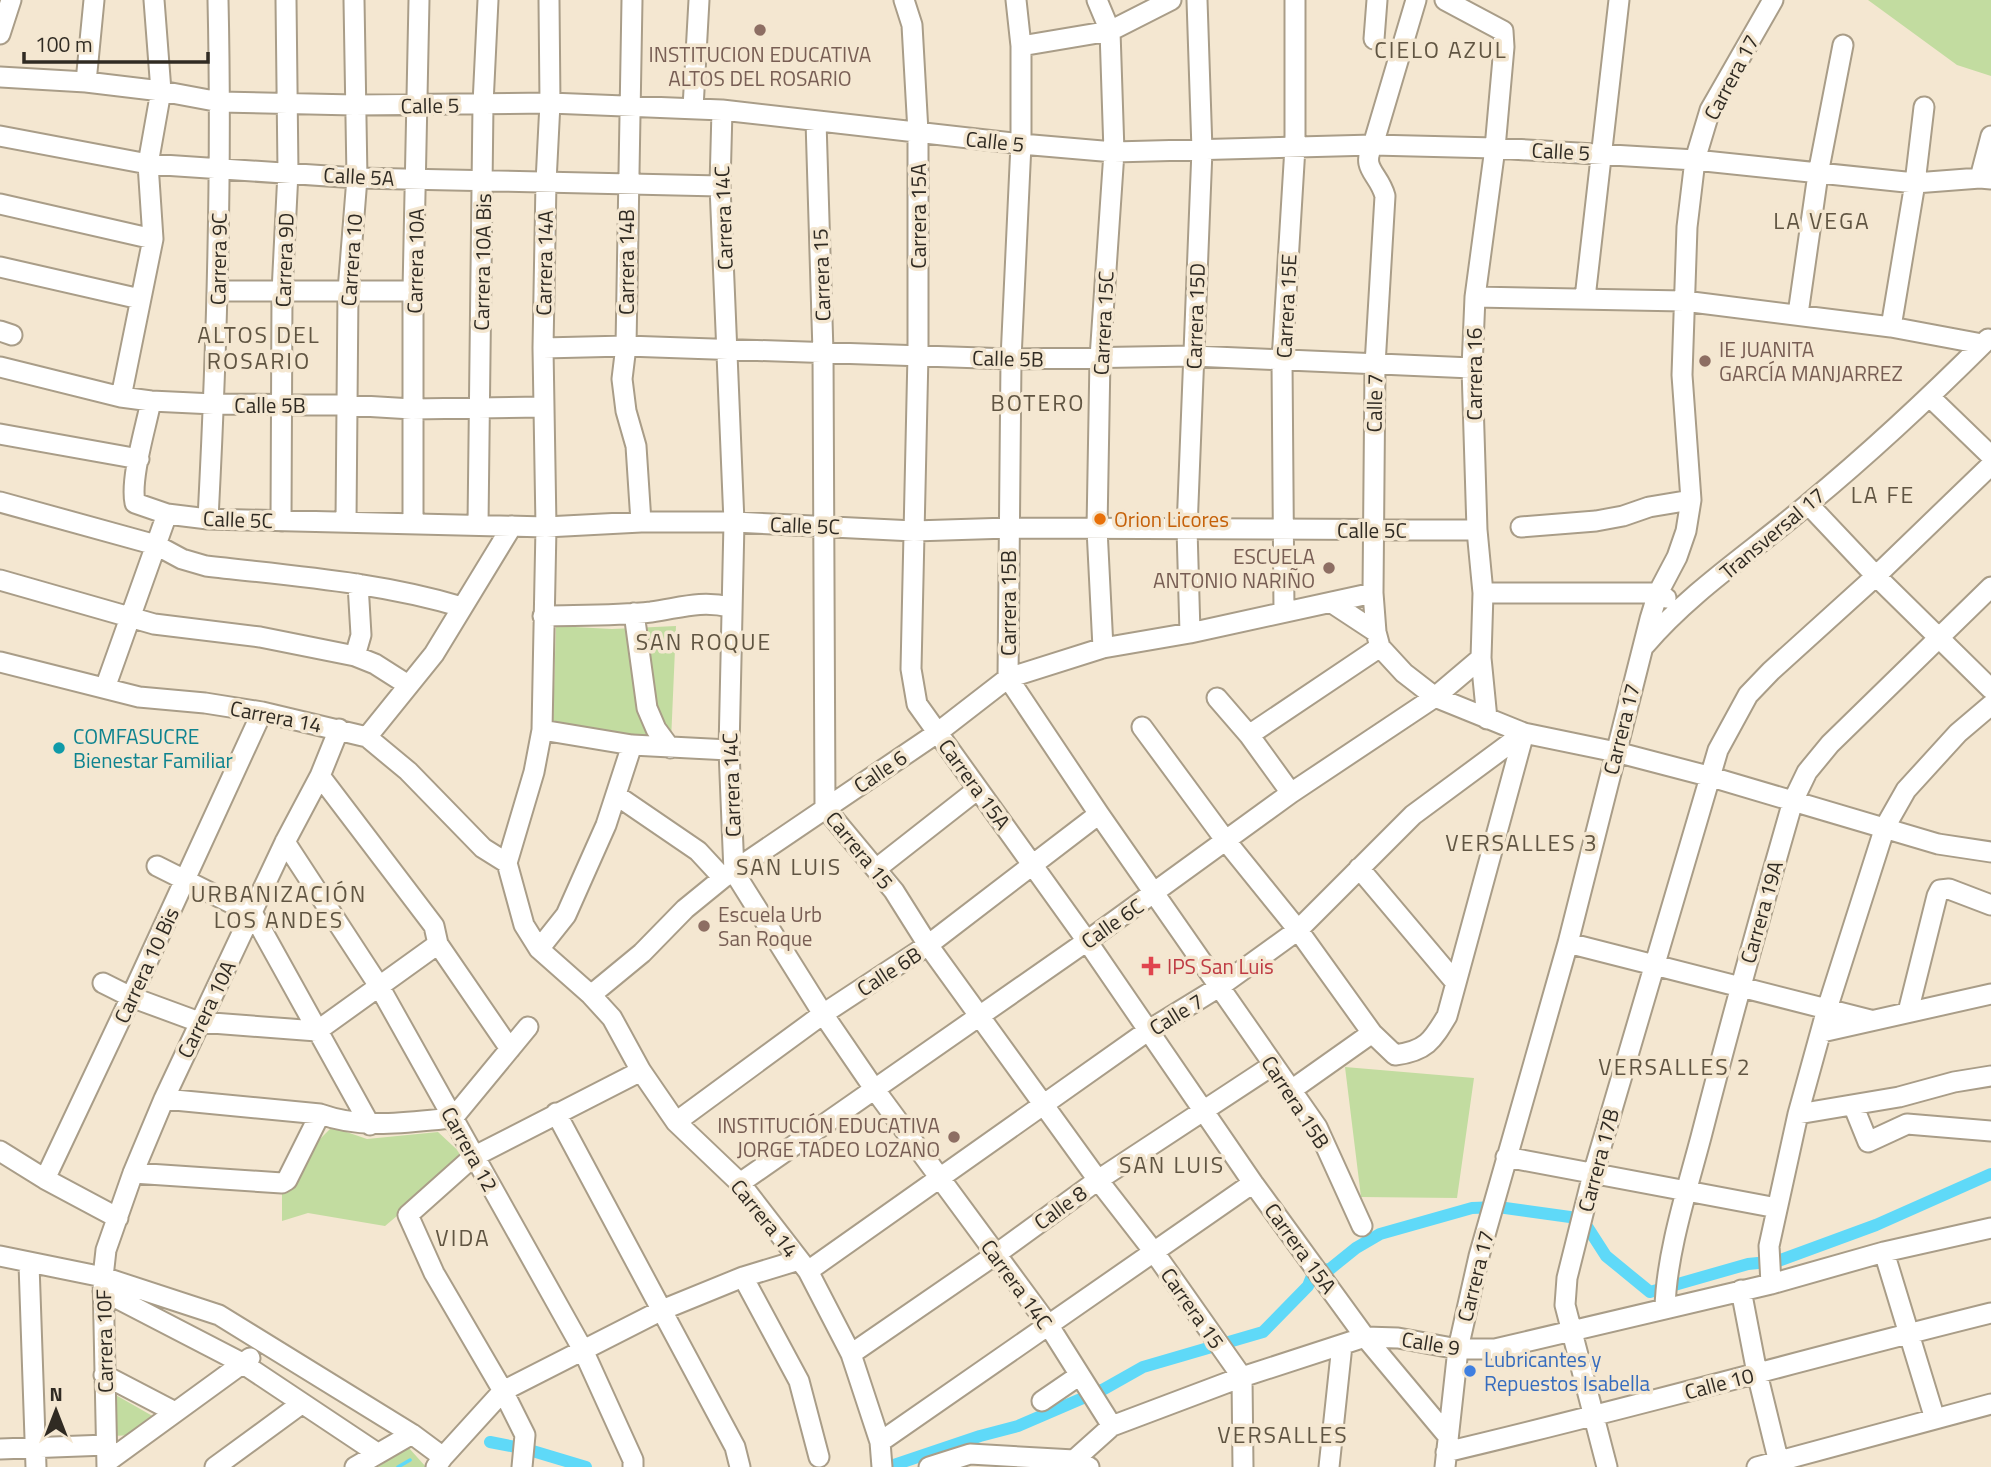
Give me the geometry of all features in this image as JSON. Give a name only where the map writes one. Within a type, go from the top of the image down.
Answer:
[{"type":"street","points":[[0,34],[11,0]]},
{"type":"street","points":[[86,82],[94,0]]},
{"type":"street","points":[[121,397],[153,239],[148,164],[161,91],[154,0]]},
{"type":"street","name":"Carrera 9C","points":[[208,519],[218,291],[218,0]]},
{"type":"street","name":"Carrera 9D","points":[[281,520],[282,292],[288,172],[286,0]]},
{"type":"street","name":"Carrera 10","points":[[346,520],[348,291],[357,178],[354,0]]},
{"type":"street","name":"Carrera 10A","points":[[413,523],[413,291],[419,0]]},
{"type":"street","name":"Carrera 10A Bis","points":[[478,525],[488,0]]},
{"type":"street","name":"Carrera 14A","points":[[546,527],[543,348],[545,182],[550,103],[549,0]]},
{"type":"street","name":"Carrera 14B","points":[[632,0],[626,346],[622,379],[626,411],[636,446],[641,522]]},
{"type":"street","points":[[693,108],[699,0]]},
{"type":"street","name":"Carrera 15A","points":[[904,0],[912,25],[918,132],[918,354],[911,669],[917,704],[1087,940],[1253,1183],[1446,1451]]},
{"type":"street","name":"Carrera 15B","points":[[1016,0],[1021,46],[1021,144],[1011,359],[1008,678],[1099,814],[1317,1127],[1362,1226]]},
{"type":"street","name":"Carrera 15C","points":[[1097,0],[1110,31],[1114,152],[1100,358],[1097,529],[1103,648]]},
{"type":"street","name":"Carrera 15D","points":[[1190,633],[1187,529],[1202,150],[1197,0]]},
{"type":"street","name":"Carrera 15E","points":[[1284,612],[1282,361],[1295,148],[1295,0]]},
{"type":"street","points":[[1374,39],[1377,0]]},
{"type":"street","name":"Calle 7","points":[[1378,639],[1373,593],[1372,530],[1375,365],[1385,196],[1382,184],[1367,165],[1416,0]]},
{"type":"street","points":[[1585,298],[1619,0]]},
{"type":"street","name":"Carrera 17","points":[[1446,1451],[1458,1349],[1489,1217],[1568,943],[1634,675],[1645,645],[1658,593],[1677,557],[1686,531],[1691,500],[1682,375],[1687,227],[1695,160],[1710,110],[1773,0]]},
{"type":"street","name":"Carrera 16","points":[[1450,1],[1503,31],[1504,47],[1495,148],[1475,297],[1472,368],[1477,530],[1483,593],[1481,658],[1487,719]]},
{"type":"street","points":[[1021,46],[1110,31],[1161,2]]},
{"type":"street","points":[[1798,314],[1818,174],[1843,45]]},
{"type":"street","name":"Calle 5","points":[[0,76],[86,82],[161,91],[220,102],[355,105],[550,103],[693,108],[1114,152],[1373,145],[1495,148],[1695,160],[1915,183],[1986,179]]},
{"type":"street","points":[[1891,327],[1915,183],[1924,107]]},
{"type":"street","name":"Carrera 14C","points":[[722,110],[720,186],[734,522],[730,607],[728,875],[875,1090],[1049,1326],[1112,1426]]},
{"type":"street","name":"Carrera 15","points":[[816,121],[823,352],[825,808],[894,891],[928,945],[1098,1180],[1154,1252],[1242,1377]]},
{"type":"street","name":"Calle 5A","points":[[0,136],[148,164],[357,178],[720,186]]},
{"type":"street","points":[[1986,179],[1991,136]]},
{"type":"street","points":[[0,204],[153,239]]},
{"type":"street","points":[[0,267],[140,299]]},
{"type":"street","points":[[218,291],[413,291]]},
{"type":"street","points":[[1475,297],[1684,301],[1987,340]]},
{"type":"street","name":"Transversal 17","points":[[1645,645],[1682,607],[1808,504],[1930,397],[1987,340]]},
{"type":"street","name":"Calle 5B","points":[[543,348],[626,346],[1011,359],[1193,356],[1472,368]]},
{"type":"street","name":"Calle 5B","points":[[0,367],[121,397],[151,401],[412,409],[543,407]]},
{"type":"street","points":[[1930,397],[1991,456]]},
{"type":"street","points":[[0,434],[139,459],[151,401]]},
{"type":"street","name":"Calle 5C","points":[[139,459],[135,503],[143,508],[167,514],[208,519],[346,520],[546,527],[641,522],[734,522],[914,531],[1009,528],[1477,530]]},
{"type":"street","name":"Carrera 17B","points":[[1608,1467],[1570,1331],[1565,1305],[1567,1278],[1593,1174],[1708,776],[1718,750],[1748,695],[1991,465]]},
{"type":"street","points":[[1521,527],[1596,521],[1649,507],[1691,500]]},
{"type":"street","points":[[0,502],[156,545],[182,559],[206,566],[358,584],[428,597],[462,607]]},
{"type":"street","points":[[1808,504],[1876,576],[1991,689]]},
{"type":"street","points":[[105,688],[167,514]]},
{"type":"street","points":[[368,737],[434,654],[512,526]]},
{"type":"street","points":[[507,863],[534,772],[542,730],[546,527]]},
{"type":"street","points":[[0,580],[154,624],[260,637],[355,656],[375,664],[408,685]]},
{"type":"street","points":[[355,656],[361,635],[358,584]]},
{"type":"street","name":"Carrera 19A","points":[[1666,1294],[1687,1192],[1739,986],[1793,801],[1807,772],[1830,744],[1991,587]]},
{"type":"street","name":"Calle 6","points":[[591,995],[642,953],[685,909],[728,875],[937,733],[1008,678],[1103,648],[1190,633],[1373,593]]},
{"type":"street","points":[[1483,593],[1658,593],[1682,607]]},
{"type":"street","points":[[543,616],[652,612],[696,603],[716,603],[730,607]]},
{"type":"street","points":[[1332,603],[1378,639],[1404,673],[1435,697],[1524,733],[1616,752],[1708,776],[1938,844],[1991,852]]},
{"type":"street","points":[[634,613],[646,708],[656,729],[670,748]]},
{"type":"street","points":[[1249,735],[1378,639]]},
{"type":"street","name":"Calle 6C","points":[[740,1184],[1154,893],[1291,793],[1435,697],[1481,658]]},
{"type":"street","name":"Carrera 14","points":[[0,662],[139,697],[262,712],[339,729],[368,737],[408,771],[483,848],[507,863],[524,925],[539,949],[591,995],[612,1018],[641,1071],[676,1122],[740,1184],[803,1265],[850,1354],[881,1455]]},
{"type":"street","points":[[1217,698],[1249,735],[1291,793]]},
{"type":"street","points":[[1770,1264],[1777,1208],[1798,1114],[1827,1009],[1885,827],[1906,790],[1958,733],[1991,705]]},
{"type":"street","name":"Carrera 10 Bis","points":[[45,1179],[262,712]]},
{"type":"street","points":[[1142,727],[1226,841],[1297,930],[1371,1033],[1395,1055],[1410,1053],[1431,1043],[1447,1016],[1524,733]]},
{"type":"street","name":"Carrera 10A","points":[[118,1218],[164,1099],[285,842],[320,776],[339,729]]},
{"type":"street","points":[[542,730],[632,745],[729,750]]},
{"type":"street","name":"Calle 7","points":[[503,1391],[662,1310],[743,1277],[803,1265],[940,1178],[1149,1030],[1219,987],[1297,930],[1413,815],[1524,733]]},
{"type":"street","points":[[539,949],[566,915],[606,825],[632,745]]},
{"type":"street","points":[[320,776],[434,926],[438,944],[510,1049]]},
{"type":"street","points":[[876,869],[978,789]]},
{"type":"street","points":[[616,795],[728,875]]},
{"type":"street","name":"Calle 6B","points":[[676,1122],[823,1014],[928,945],[1099,814]]},
{"type":"street","name":"Carrera 12","points":[[285,842],[379,986],[453,1118],[583,1350],[633,1463]]},
{"type":"street","points":[[156,866],[253,914],[370,1125]]},
{"type":"street","points":[[1359,868],[1455,983]]},
{"type":"street","points":[[1908,1012],[1940,890],[1949,889],[1991,905]]},
{"type":"street","points":[[1568,943],[1870,1020]]},
{"type":"street","points":[[103,983],[131,998],[199,1022],[317,1031],[438,944]]},
{"type":"street","points":[[1822,1032],[1991,994]]},
{"type":"street","points":[[164,1099],[320,1114],[340,1121],[370,1125],[453,1118],[528,1027]]},
{"type":"street","points":[[1290,1091],[1371,1033]]},
{"type":"street","name":"Calle 8","points":[[850,1354],[995,1255],[1098,1180],[1273,1065]]},
{"type":"street","points":[[524,1452],[503,1391],[434,1273],[408,1215],[473,1157],[641,1071]]},
{"type":"street","points":[[1798,1114],[1899,1097],[1954,1082],[1991,1076]]},
{"type":"street","points":[[1899,1097],[1907,1125]]},
{"type":"street","points":[[1853,1105],[1868,1142],[1907,1125],[1991,1131]]},
{"type":"street","points":[[133,1174],[282,1184],[287,1180],[320,1114]]},
{"type":"street","points":[[556,1114],[735,1447],[740,1467]]},
{"type":"street","points":[[0,1151],[45,1179],[118,1218]]},
{"type":"street","points":[[1506,1157],[1777,1208]]},
{"type":"street","points":[[881,1455],[1049,1326],[1253,1183]]},
{"type":"street","name":"Carrera 10F","points":[[107,1458],[103,1284],[106,1250],[118,1218]]},
{"type":"street","name":"Calle 9","points":[[929,1467],[970,1454],[1082,1464],[1112,1426],[1242,1377],[1366,1337],[1398,1338],[1458,1349],[1495,1349],[1570,1331],[1666,1294],[1741,1290],[1770,1264],[1884,1252],[1991,1227]]},
{"type":"street","points":[[1884,1252],[1935,1419]]},
{"type":"street","points":[[0,1256],[219,1315],[412,1434],[439,1462],[503,1391]]},
{"type":"street","points":[[29,1264],[36,1457]]},
{"type":"street","points":[[743,1277],[799,1381],[819,1457]]},
{"type":"street","points":[[103,1284],[242,1363],[377,1453]]},
{"type":"street","points":[[1741,1290],[1779,1464]]},
{"type":"street","name":"Calle 10","points":[[1446,1451],[1596,1417],[1991,1313]]},
{"type":"street","points":[[1329,1467],[1342,1345]]},
{"type":"street","points":[[0,1449],[36,1457],[107,1458],[269,1347]]},
{"type":"street","points":[[104,1375],[175,1412]]},
{"type":"street","points":[[1242,1377],[1243,1467]]},
{"type":"street","points":[[1042,1401],[1088,1389]]},
{"type":"street","points":[[215,1467],[301,1404]]},
{"type":"street","points":[[1757,1467],[1779,1464],[1991,1404]]},
{"type":"street","points":[[355,1467],[412,1434]]},
{"type":"green space","points":[[1868,0],[1991,0],[1991,76],[1957,65]]},
{"type":"green space","points":[[556,626],[612,629],[676,626],[671,741],[553,721]]},
{"type":"green space","points":[[1345,1067],[1474,1078],[1457,1198],[1361,1197]]},
{"type":"green space","points":[[332,1127],[367,1139],[438,1132],[466,1158],[385,1226],[308,1213],[282,1221],[282,1194],[310,1149]]},
{"type":"green space","points":[[114,1394],[156,1418],[133,1435],[113,1436]]},
{"type":"green space","points":[[408,1447],[426,1467],[378,1467]]},
{"type":"waterway","points":[[888,1467],[1018,1426],[1104,1389],[1143,1367],[1263,1332],[1308,1286],[1314,1271],[1330,1269],[1356,1248],[1380,1234],[1472,1208],[1498,1207],[1570,1217],[1588,1228],[1606,1256],[1650,1292],[1748,1264],[1778,1261],[1876,1225],[1991,1174]]},
{"type":"waterway","points":[[490,1442],[526,1449],[586,1467]]},
{"type":"waterway","points":[[398,1467],[410,1460]]},
{"type":"place","name":"INSTITUCION EDUCATIVA ALTOS DEL ROSARIO","points":[[760,30]]},
{"type":"place","name":"IE JUANITA GARCÍA MANJARREZ","points":[[1705,361]]},
{"type":"place","name":"Orion Licores","points":[[1100,519]]},
{"type":"place","name":"ESCUELA ANTONIO NARIÑO","points":[[1329,568]]},
{"type":"place","name":"COMFASUCRE Bienestar Familiar","points":[[59,748]]},
{"type":"place","name":"Escuela Urb San Roque","points":[[704,926]]},
{"type":"place","name":"IPS San Luis","points":[[1151,966]]},
{"type":"place","name":"INSTITUCIÓN EDUCATIVA JORGE TADEO LOZANO","points":[[954,1137]]},
{"type":"place","name":"Lubricantes y Repuestos Isabella","points":[[1470,1371]]},
{"type":"district","name":"CIELO AZUL","points":[[1441,49]]},
{"type":"district","name":"LA VEGA","points":[[1822,220]]},
{"type":"district","name":"ALTOS DEL ROSARIO","points":[[259,347]]},
{"type":"district","name":"BOTERO","points":[[1038,402]]},
{"type":"district","name":"LA FE","points":[[1883,494]]},
{"type":"district","name":"SAN ROQUE","points":[[704,641]]},
{"type":"district","name":"VERSALLES 3","points":[[1522,842]]},
{"type":"district","name":"SAN LUIS","points":[[789,866]]},
{"type":"district","name":"URBANIZACIÓN LOS ANDES","points":[[279,906]]},
{"type":"district","name":"VERSALLES 2","points":[[1675,1066]]},
{"type":"district","name":"SAN LUIS","points":[[1172,1164]]},
{"type":"district","name":"VIDA","points":[[463,1237]]},
{"type":"district","name":"VERSALLES","points":[[1283,1434]]}]
